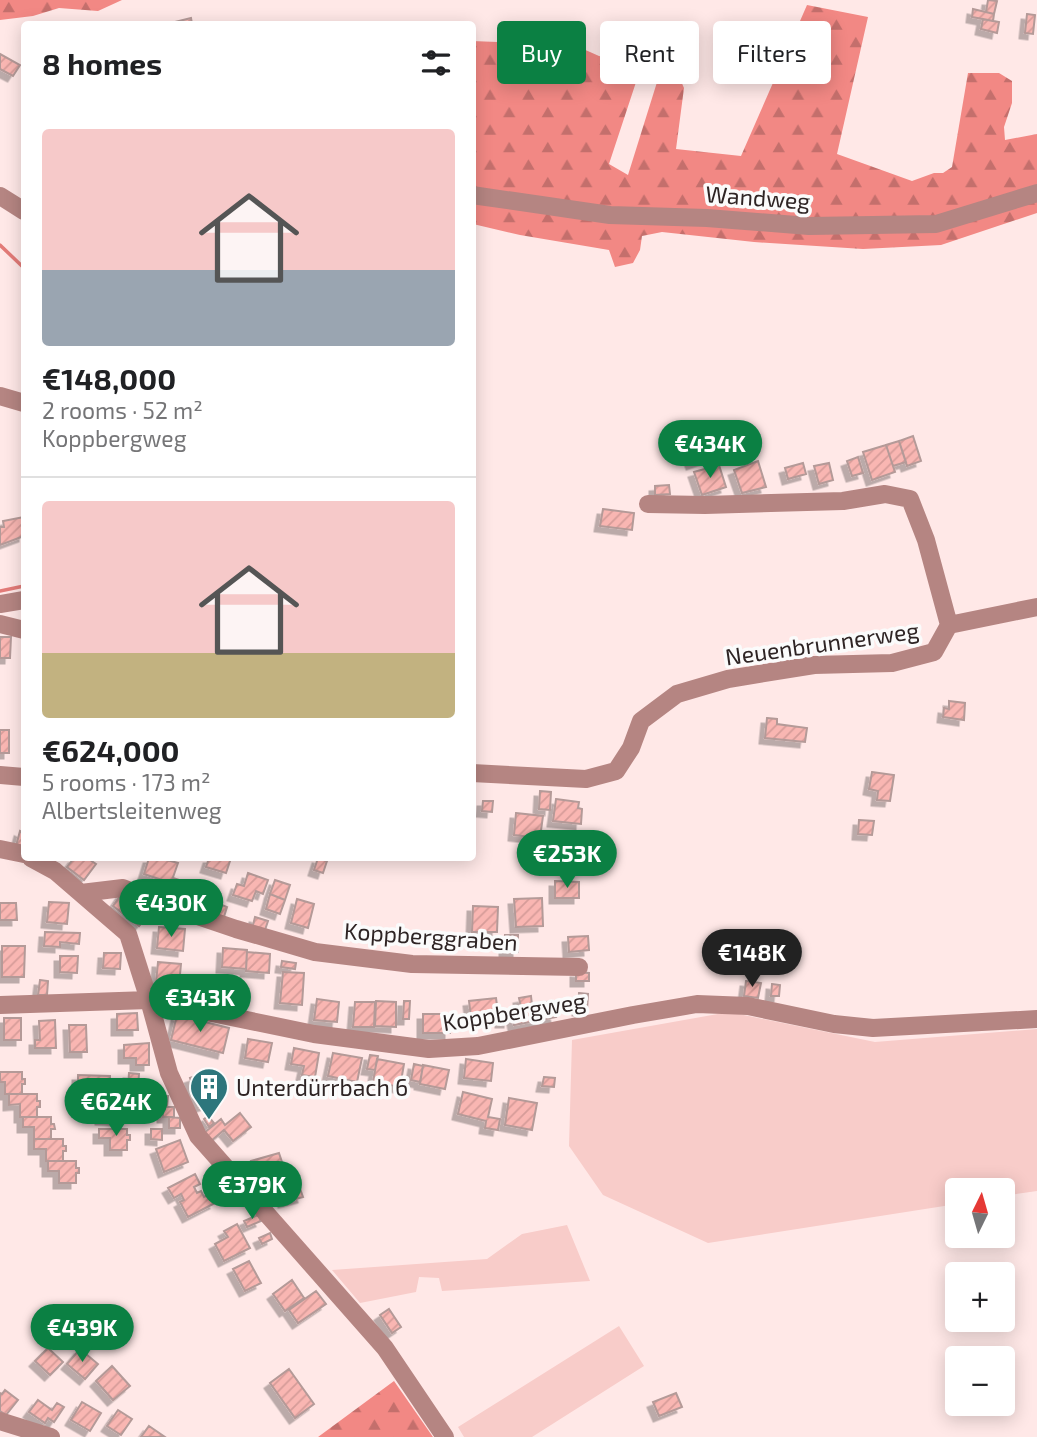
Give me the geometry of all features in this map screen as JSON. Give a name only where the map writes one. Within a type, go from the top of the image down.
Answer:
[{"type":"street","name":"Wandweg","points":[[476,196],[610,215],[707,218],[809,226],[936,224],[1037,193]]},
{"type":"street","points":[[0,196],[21,209]]},
{"type":"street","points":[[0,396],[21,402]]},
{"type":"street","points":[[648,504],[844,501],[886,494],[910,499],[926,540],[950,625]]},
{"type":"street","points":[[0,604],[21,600]]},
{"type":"street","name":"Neuenbrunnerweg","points":[[476,773],[586,779],[616,771],[631,748],[641,721],[677,694],[728,679],[814,665],[892,663],[934,652],[950,625],[1037,607]]},
{"type":"street","points":[[0,624],[21,629]]},
{"type":"street","points":[[0,775],[21,777]]},
{"type":"street","points":[[0,849],[21,853]]},
{"type":"street","points":[[37,861],[55,871],[128,934],[169,1073],[198,1136],[385,1348],[445,1437]]},
{"type":"street","name":"Koppberggraben","points":[[81,893],[123,887],[223,925],[315,952],[412,964],[579,967]]},
{"type":"street","name":"Koppbergweg","points":[[0,1004],[149,1000],[314,1034],[429,1049],[478,1046],[697,1004],[748,1006],[834,1024],[873,1028],[1037,1019]]},
{"type":"street","points":[[0,1421],[51,1437]]},
{"type":"shaded area","points":[[729,1012],[875,1042],[1037,1029],[1037,1191],[1015,1194],[1015,1178],[945,1178],[945,1206],[708,1243],[603,1195],[569,1146],[572,1040]]},
{"type":"shaded area","points":[[567,1225],[590,1281],[442,1291],[439,1278],[419,1277],[416,1292],[360,1303],[332,1270],[487,1259],[522,1234]]},
{"type":"shaded area","points":[[619,1326],[644,1366],[532,1437],[464,1437],[458,1427]]},
{"type":"green space","points":[[0,0],[122,0],[98,11],[59,8],[33,16],[0,20]]},
{"type":"green space","points":[[807,5],[868,17],[837,154],[912,181],[934,173],[943,173],[952,167],[968,73],[999,73],[1012,81],[1012,103],[1004,127],[1005,140],[1037,134],[1037,213],[941,245],[863,249],[754,242],[662,232],[642,236],[640,250],[633,263],[615,267],[609,250],[476,225],[476,41],[497,42],[497,84],[586,84],[586,50],[600,56],[600,84],[635,84],[609,164],[628,175],[656,84],[682,84],[684,88],[676,149],[741,156],[772,84],[831,84],[831,21],[800,21]]},
{"type":"green space","points":[[394,1381],[433,1437],[318,1437]]},
{"type":"building","points":[[988,0],[997,1],[994,14],[986,12]]},
{"type":"building","points":[[973,9],[994,14],[993,21],[972,17]]},
{"type":"building","points":[[1027,14],[1035,15],[1033,34],[1025,33]]},
{"type":"building","points":[[983,19],[999,22],[997,33],[981,29]]},
{"type":"building","points":[[0,54],[20,65],[13,76],[0,69]]},
{"type":"building","points":[[750,424],[756,441],[737,447],[732,430]]},
{"type":"building","points":[[913,436],[921,461],[907,466],[899,441]]},
{"type":"building","points":[[704,437],[712,457],[692,464],[685,444]]},
{"type":"building","points":[[899,441],[906,462],[893,466],[886,445]]},
{"type":"building","points":[[886,445],[895,472],[872,480],[863,452]]},
{"type":"building","points":[[858,457],[863,473],[852,476],[847,461]]},
{"type":"building","points":[[758,461],[766,487],[742,493],[734,470]]},
{"type":"building","points":[[803,463],[806,474],[788,479],[785,468]]},
{"type":"building","points":[[829,463],[833,480],[819,484],[814,466]]},
{"type":"building","points":[[719,465],[726,487],[702,495],[694,472]]},
{"type":"building","points":[[669,485],[670,494],[655,495],[655,486]]},
{"type":"building","points":[[603,509],[634,513],[632,530],[600,526]]},
{"type":"building","points":[[21,518],[21,537],[0,545],[0,527],[4,527],[3,521]]},
{"type":"building","points":[[0,637],[11,637],[10,658],[0,658]]},
{"type":"building","points":[[949,701],[965,703],[964,720],[943,717],[944,708],[949,709]]},
{"type":"building","points":[[767,718],[777,719],[777,724],[807,728],[805,742],[765,738]]},
{"type":"building","points":[[0,730],[9,730],[9,753],[0,753]]},
{"type":"building","points":[[872,772],[894,775],[890,801],[877,800],[878,791],[869,789]]},
{"type":"building","points":[[540,791],[551,792],[550,810],[539,809]]},
{"type":"building","points":[[556,799],[579,802],[578,808],[582,809],[581,824],[553,821]]},
{"type":"building","points":[[483,801],[493,801],[492,812],[482,811]]},
{"type":"building","points":[[516,813],[543,816],[540,838],[514,835]]},
{"type":"building","points":[[859,820],[874,821],[872,835],[858,834]]},
{"type":"building","points":[[20,831],[21,847],[16,846]]},
{"type":"building","points":[[72,861],[92,861],[96,864],[84,880],[67,867]]},
{"type":"building","points":[[148,861],[178,863],[171,883],[144,874]]},
{"type":"building","points":[[208,861],[230,861],[226,873],[206,867]]},
{"type":"building","points":[[317,861],[327,861],[323,873],[314,870]]},
{"type":"building","points":[[248,873],[268,880],[263,894],[256,891],[252,901],[233,895],[237,884],[244,886]]},
{"type":"building","points":[[173,878],[185,882],[178,902],[166,898]]},
{"type":"building","points":[[275,880],[290,885],[285,900],[270,894]]},
{"type":"building","points":[[555,881],[579,882],[579,898],[555,898]]},
{"type":"building","points":[[187,892],[193,894],[189,906],[183,904]]},
{"type":"building","points":[[122,893],[149,914],[139,926],[113,906]]},
{"type":"building","points":[[270,894],[285,900],[280,914],[266,909]]},
{"type":"building","points":[[542,898],[543,926],[516,927],[514,899]]},
{"type":"building","points":[[297,899],[314,904],[308,928],[291,923]]},
{"type":"building","points":[[49,902],[69,903],[67,924],[47,922]]},
{"type":"building","points":[[0,903],[16,903],[17,920],[0,920]]},
{"type":"building","points":[[217,903],[227,907],[223,920],[213,917]]},
{"type":"building","points":[[473,906],[498,907],[497,932],[472,932]]},
{"type":"building","points":[[255,917],[268,921],[264,933],[252,929]]},
{"type":"building","points":[[159,927],[185,929],[183,951],[157,948]]},
{"type":"building","points":[[45,932],[80,933],[79,944],[60,942],[60,947],[44,946]]},
{"type":"building","points":[[505,935],[518,935],[518,952],[505,953]]},
{"type":"building","points":[[588,936],[589,950],[569,952],[568,937]]},
{"type":"building","points":[[2,946],[25,946],[24,977],[2,977]]},
{"type":"building","points":[[223,948],[247,950],[246,969],[222,967]]},
{"type":"building","points":[[247,952],[270,954],[269,973],[246,971]]},
{"type":"building","points":[[104,953],[121,953],[120,969],[103,968]]},
{"type":"building","points":[[60,956],[78,956],[77,973],[60,972]]},
{"type":"building","points":[[282,961],[296,963],[295,969],[281,967]]},
{"type":"building","points":[[158,962],[181,964],[179,985],[156,983]]},
{"type":"building","points":[[283,972],[304,973],[302,1005],[280,1003]]},
{"type":"building","points":[[576,972],[589,973],[589,981],[576,981]]},
{"type":"building","points":[[40,980],[48,981],[47,995],[38,995]]},
{"type":"building","points":[[746,981],[761,983],[758,998],[744,996]]},
{"type":"building","points":[[772,984],[780,985],[779,996],[771,996]]},
{"type":"building","points":[[179,985],[189,985],[188,999],[178,998]]},
{"type":"building","points":[[227,985],[246,987],[244,1005],[225,1003]]},
{"type":"building","points":[[579,993],[588,994],[587,1010],[578,1010]]},
{"type":"building","points":[[531,996],[532,1005],[552,1001],[556,1017],[514,1025],[511,1009],[521,1007],[519,998]]},
{"type":"building","points":[[496,998],[498,1013],[471,1017],[469,1001]]},
{"type":"building","points":[[317,999],[339,1002],[337,1022],[314,1020]]},
{"type":"building","points":[[376,1001],[396,1002],[396,1027],[375,1026]]},
{"type":"building","points":[[404,1001],[410,1001],[409,1019],[403,1019]]},
{"type":"building","points":[[355,1002],[375,1002],[374,1027],[353,1027]]},
{"type":"building","points":[[502,1010],[510,1011],[509,1022],[501,1022]]},
{"type":"building","points":[[137,1013],[138,1030],[117,1030],[117,1014]]},
{"type":"building","points":[[423,1014],[450,1014],[450,1033],[423,1033]]},
{"type":"building","points":[[177,1015],[229,1028],[223,1053],[171,1040]]},
{"type":"building","points":[[4,1018],[21,1018],[21,1040],[4,1040]]},
{"type":"building","points":[[55,1020],[56,1048],[35,1048],[35,1040],[40,1040],[39,1021]]},
{"type":"building","points":[[69,1025],[86,1025],[87,1052],[70,1052]]},
{"type":"building","points":[[248,1039],[272,1043],[268,1062],[245,1058]]},
{"type":"building","points":[[149,1043],[149,1065],[136,1065],[136,1058],[124,1058],[124,1045]]},
{"type":"building","points":[[294,1048],[319,1053],[315,1077],[302,1075],[304,1066],[291,1064]]},
{"type":"building","points":[[333,1053],[362,1058],[357,1082],[328,1076]]},
{"type":"building","points":[[370,1055],[378,1056],[375,1070],[367,1069]]},
{"type":"building","points":[[377,1059],[404,1064],[400,1087],[373,1082]]},
{"type":"building","points":[[466,1059],[493,1063],[491,1081],[464,1078]]},
{"type":"building","points":[[414,1064],[423,1066],[420,1082],[411,1080]]},
{"type":"building","points":[[423,1065],[449,1070],[445,1089],[420,1084]]},
{"type":"building","points":[[214,1070],[223,1099],[199,1107],[190,1078]]},
{"type":"building","points":[[0,1072],[22,1072],[25,1084],[22,1084],[22,1094],[5,1094],[5,1082],[0,1082]]},
{"type":"building","points":[[129,1073],[139,1074],[137,1101],[127,1100]]},
{"type":"building","points":[[78,1075],[110,1076],[110,1098],[90,1098],[90,1087],[78,1087]]},
{"type":"building","points":[[544,1077],[555,1078],[554,1087],[542,1086]]},
{"type":"building","points":[[463,1092],[492,1099],[488,1117],[500,1119],[498,1130],[485,1128],[486,1121],[458,1114]]},
{"type":"building","points":[[9,1094],[37,1094],[40,1107],[37,1107],[37,1117],[20,1117],[20,1104],[9,1105]]},
{"type":"building","points":[[157,1096],[168,1096],[167,1107],[156,1106]]},
{"type":"building","points":[[95,1098],[122,1098],[125,1115],[122,1115],[122,1120],[101,1119],[101,1111],[95,1111]]},
{"type":"building","points":[[509,1098],[537,1103],[532,1130],[505,1125]]},
{"type":"building","points":[[163,1107],[174,1107],[174,1117],[163,1117]]},
{"type":"building","points":[[240,1113],[251,1127],[233,1141],[224,1130],[211,1141],[204,1133],[221,1119],[225,1125]]},
{"type":"building","name":"Unterdürrbach 6","points":[[208,1116],[214,1123],[209,1127],[204,1119]]},
{"type":"building","points":[[23,1117],[51,1117],[51,1124],[54,1124],[55,1129],[51,1129],[51,1139],[34,1139],[34,1127],[23,1127]]},
{"type":"building","points":[[169,1117],[180,1118],[180,1128],[169,1128]]},
{"type":"building","points":[[99,1129],[127,1129],[130,1140],[127,1140],[127,1150],[110,1150],[110,1138],[99,1138]]},
{"type":"building","points":[[151,1129],[162,1129],[162,1140],[151,1139]]},
{"type":"building","points":[[34,1139],[63,1139],[66,1151],[63,1151],[63,1161],[46,1161],[46,1149],[34,1149]]},
{"type":"building","points":[[180,1140],[188,1162],[164,1172],[156,1149]]},
{"type":"building","points":[[279,1153],[284,1168],[256,1176],[251,1161]]},
{"type":"building","points":[[48,1161],[76,1161],[79,1173],[76,1173],[76,1183],[59,1183],[59,1171],[48,1171]]},
{"type":"building","points":[[195,1174],[200,1184],[194,1187],[197,1193],[201,1191],[204,1197],[210,1194],[215,1203],[188,1217],[180,1202],[184,1200],[181,1194],[174,1198],[168,1188]]},
{"type":"building","points":[[297,1180],[303,1197],[284,1202],[278,1185]]},
{"type":"building","points":[[258,1215],[261,1221],[247,1227],[244,1221]]},
{"type":"building","points":[[237,1224],[250,1248],[224,1261],[215,1244],[228,1237],[224,1231]]},
{"type":"building","points":[[270,1233],[272,1239],[262,1244],[259,1238]]},
{"type":"building","points":[[249,1261],[261,1283],[245,1291],[233,1269]]},
{"type":"building","points":[[292,1280],[304,1298],[285,1311],[273,1294]]},
{"type":"building","points":[[316,1291],[326,1304],[298,1323],[289,1310]]},
{"type":"building","points":[[389,1309],[401,1327],[392,1333],[380,1315]]},
{"type":"building","points":[[48,1348],[63,1362],[50,1375],[35,1361]]},
{"type":"building","points":[[80,1349],[98,1364],[85,1379],[67,1364]]},
{"type":"building","points":[[112,1366],[130,1386],[113,1400],[96,1381]]},
{"type":"building","points":[[289,1369],[314,1404],[295,1418],[270,1383]]},
{"type":"building","points":[[5,1390],[18,1400],[6,1415],[0,1411],[0,1393]]},
{"type":"building","points":[[676,1393],[682,1407],[659,1416],[653,1402]]},
{"type":"building","points":[[38,1400],[52,1410],[57,1403],[64,1407],[54,1422],[48,1418],[45,1423],[29,1412]]},
{"type":"building","points":[[82,1402],[101,1413],[90,1431],[71,1420]]},
{"type":"building","points":[[118,1410],[132,1419],[121,1435],[107,1426]]},
{"type":"building","points":[[149,1426],[165,1437],[141,1437]]},
{"type":"waterway","points":[[0,245],[21,265]]},
{"type":"waterway","points":[[0,591],[21,587]]},
{"type":"place","name":"Unterdürrbach 6","points":[[209,1121]]}]
